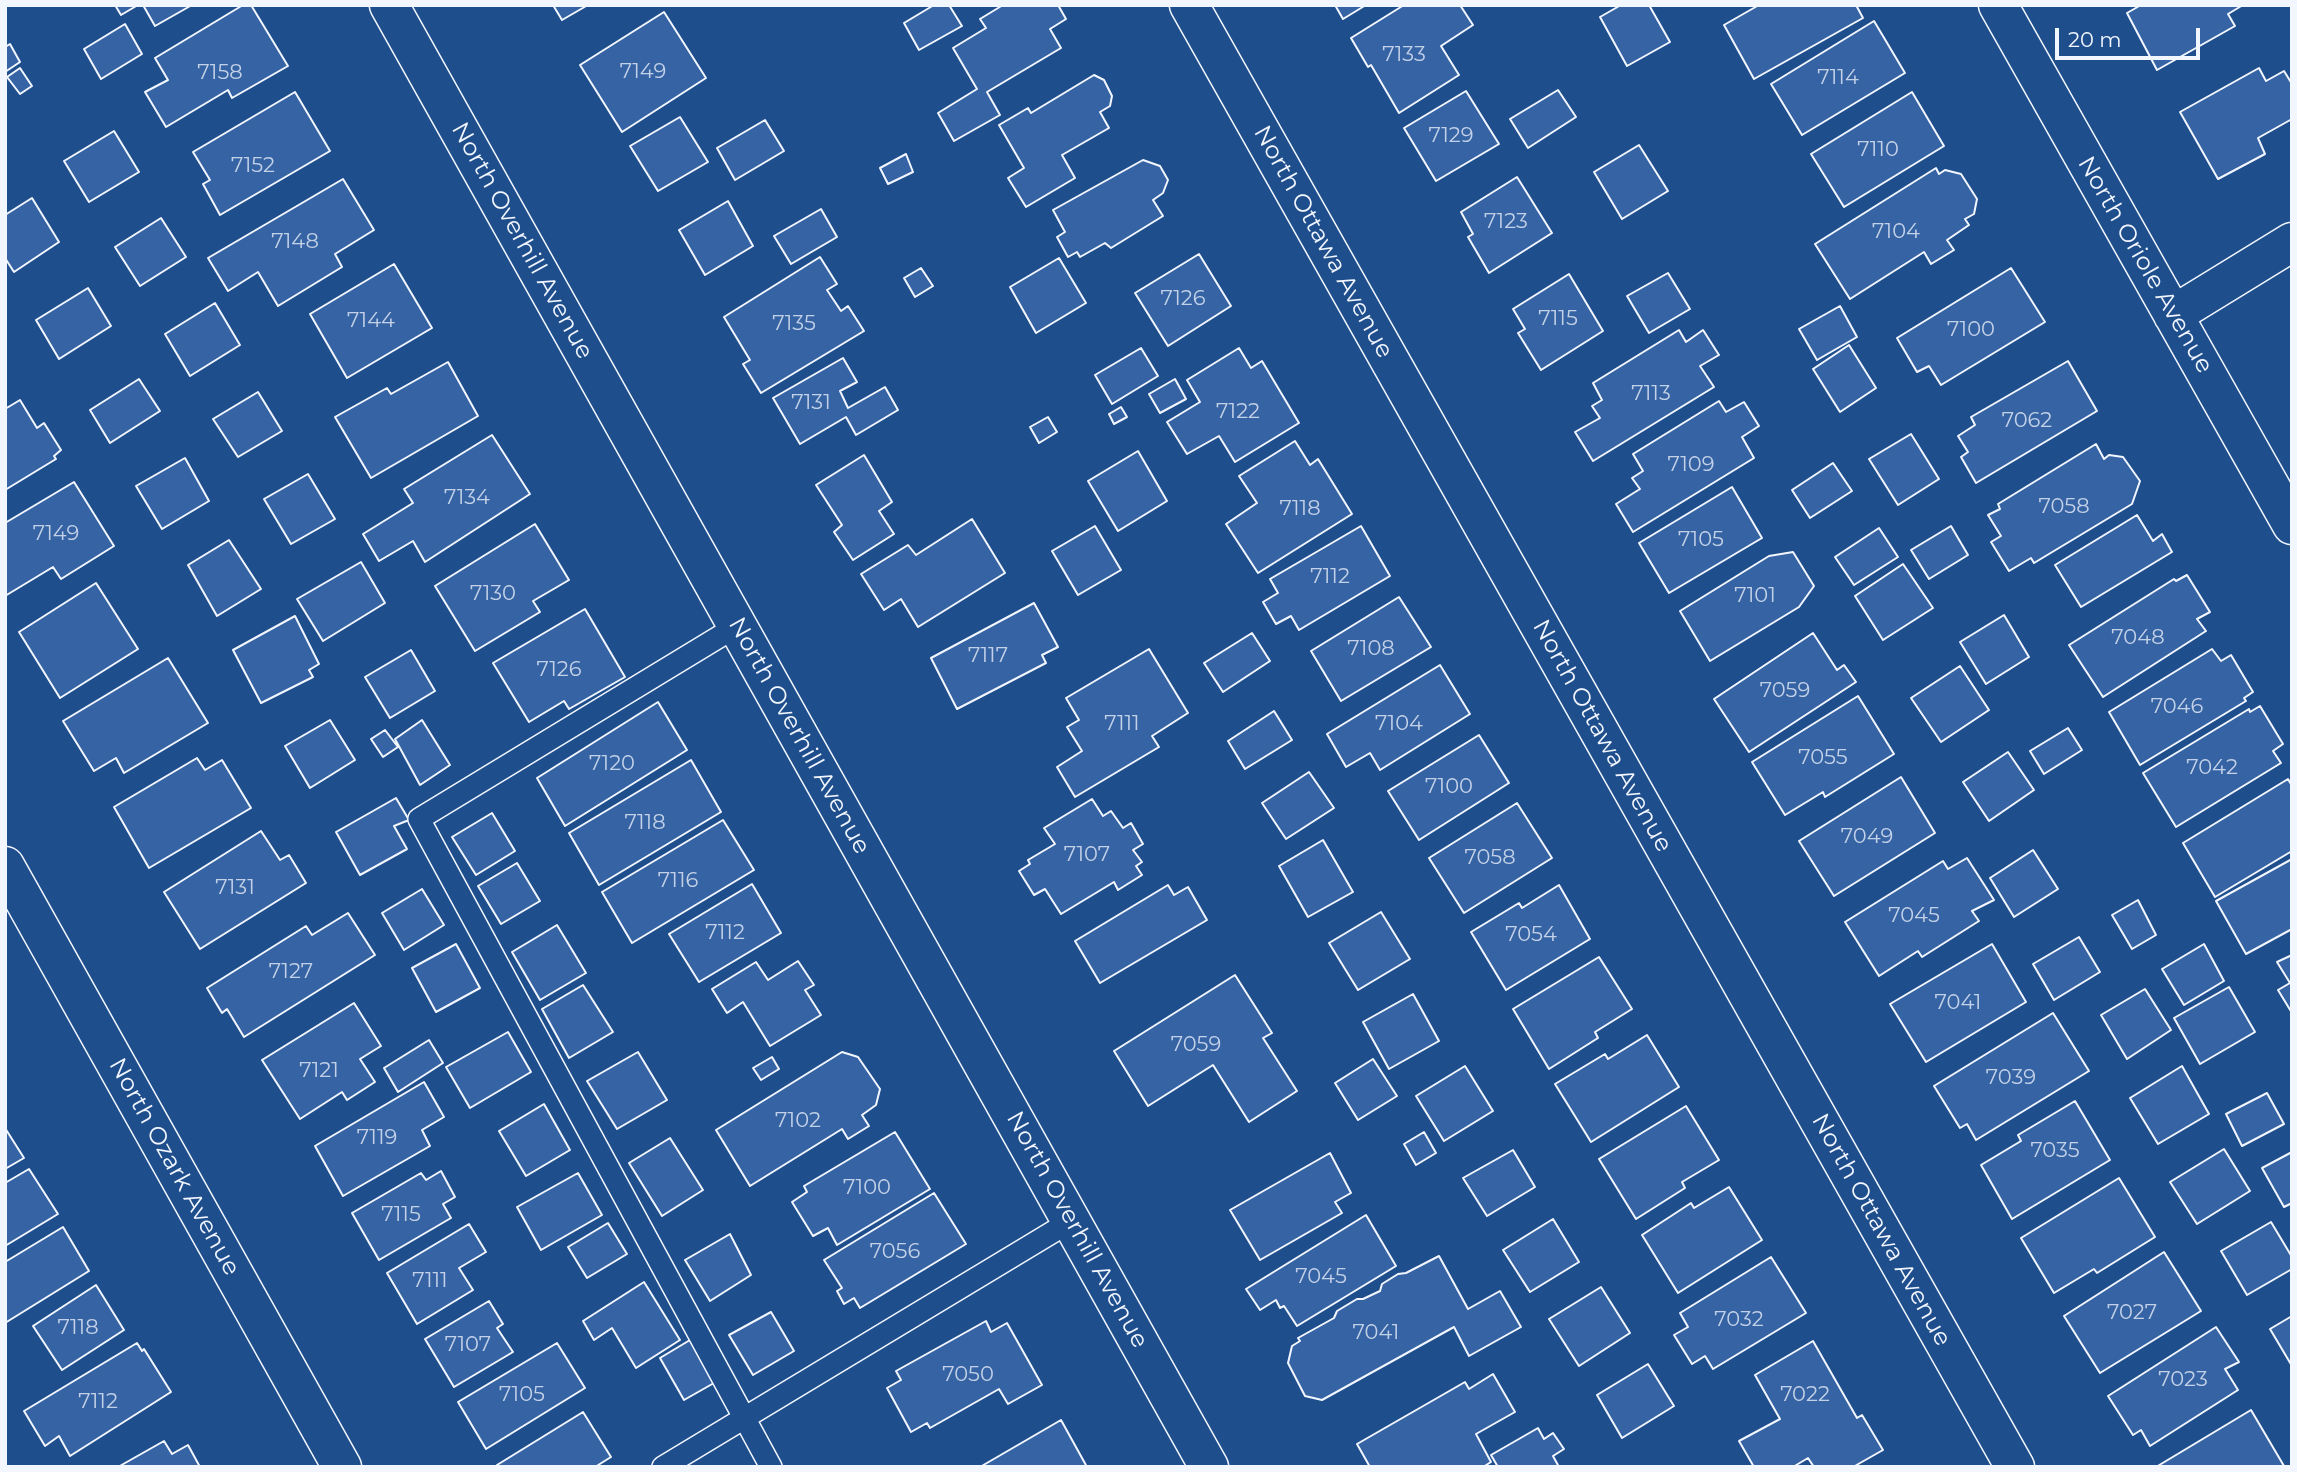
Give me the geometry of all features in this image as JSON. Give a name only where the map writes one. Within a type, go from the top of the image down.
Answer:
[{"type":"street","name":"North Overhill Avenue","points":[[389,5],[1209,1467]]},
{"type":"street","name":"North Ottawa Avenue","points":[[1189,5],[2015,1467]]},
{"type":"street","name":"North Oriole Avenue","points":[[1998,5],[2292,525]]},
{"type":"street","points":[[2173,315],[2292,242]]},
{"type":"street","name":"North Ozark Avenue","points":[[5,866],[342,1467]]},
{"type":"lane","points":[[737,625],[419,819],[771,1467]]},
{"type":"lane","points":[[663,1467],[1071,1221]]},
{"type":"building","points":[[115,5],[138,5],[121,15]]},
{"type":"building","points":[[143,5],[192,5],[155,26]]},
{"type":"building","points":[[243,5],[251,5],[288,66],[232,98],[228,90],[166,127],[145,92],[168,80],[155,58]]},
{"type":"building","points":[[553,5],[588,5],[562,20]]},
{"type":"building","points":[[934,5],[949,5],[962,26],[919,50],[904,23]]},
{"type":"building","points":[[1003,5],[1058,5],[1066,19],[1050,29],[1061,48],[987,92],[1000,115],[954,141],[938,113],[977,89],[953,48],[986,28],[980,19]]},
{"type":"building","points":[[1335,5],[1366,5],[1343,19]]},
{"type":"building","points":[[1404,5],[1460,5],[1473,25],[1441,46],[1459,75],[1399,113],[1371,65],[1368,67],[1351,38]]},
{"type":"building","points":[[1621,5],[1649,5],[1670,42],[1627,66],[1600,17]]},
{"type":"building","points":[[1759,5],[1856,5],[1863,18],[1754,79],[1724,25]]},
{"type":"building","points":[[2141,5],[2243,5],[2228,14],[2235,26],[2157,70],[2127,13]]},
{"type":"building","points":[[664,12],[706,78],[622,132],[580,65]]},
{"type":"building","points":[[1874,21],[1905,73],[1802,135],[1771,84]]},
{"type":"building","points":[[125,24],[142,54],[101,79],[84,49]]},
{"type":"building","points":[[10,44],[20,62],[5,72],[5,47]]},
{"type":"building","points":[[20,68],[32,86],[20,94],[7,77]]},
{"type":"building","points":[[2259,68],[2266,81],[2284,71],[2292,84],[2292,119],[2258,138],[2265,154],[2218,179],[2180,112]]},
{"type":"building","points":[[1094,75],[1104,80],[1112,96],[1110,106],[1100,112],[1109,128],[1062,155],[1075,178],[1026,207],[1008,178],[1024,168],[999,125],[1028,108],[1031,113]]},
{"type":"building","points":[[1558,90],[1576,117],[1528,148],[1510,119]]},
{"type":"building","points":[[1466,91],[1499,144],[1436,181],[1404,128]]},
{"type":"building","points":[[295,92],[330,151],[220,215],[203,184],[210,180],[193,152]]},
{"type":"building","points":[[1912,92],[1944,146],[1844,207],[1811,154]]},
{"type":"building","points":[[680,117],[708,162],[658,191],[630,146]]},
{"type":"building","points":[[765,120],[784,151],[735,180],[717,148]]},
{"type":"building","points":[[114,131],[139,172],[89,202],[64,161]]},
{"type":"building","points":[[1639,145],[1668,191],[1622,219],[1594,172]]},
{"type":"building","points":[[906,154],[913,172],[888,184],[880,168]]},
{"type":"building","points":[[1143,160],[1160,166],[1168,180],[1163,193],[1153,200],[1163,216],[1111,248],[1105,243],[1080,257],[1077,252],[1068,257],[1057,237],[1065,232],[1053,210]]},
{"type":"building","points":[[1936,168],[1939,174],[1945,170],[1961,174],[1977,199],[1974,214],[1965,219],[1969,225],[1947,240],[1954,250],[1931,264],[1924,252],[1850,299],[1815,244]]},
{"type":"building","points":[[1517,177],[1552,233],[1489,273],[1468,237],[1473,234],[1461,212]]},
{"type":"building","points":[[343,179],[374,230],[335,254],[342,267],[278,306],[258,272],[228,291],[208,258]]},
{"type":"building","points":[[32,198],[59,242],[14,272],[5,258],[5,215]]},
{"type":"building","points":[[728,201],[753,246],[705,275],[679,230]]},
{"type":"building","points":[[821,209],[837,237],[791,264],[774,236]]},
{"type":"building","points":[[161,218],[186,257],[140,286],[115,247]]},
{"type":"building","points":[[1199,254],[1231,306],[1168,346],[1135,293]]},
{"type":"building","points":[[820,257],[837,284],[827,290],[841,311],[848,306],[864,331],[761,393],[743,364],[750,360],[724,317]]},
{"type":"building","points":[[1059,258],[1086,303],[1036,333],[1010,287]]},
{"type":"building","points":[[394,264],[432,328],[347,378],[310,314]]},
{"type":"building","points":[[921,268],[933,286],[915,297],[904,278]]},
{"type":"building","points":[[2011,268],[2045,322],[1941,385],[1929,366],[1917,372],[1897,338]]},
{"type":"building","points":[[1668,273],[1690,309],[1649,333],[1627,296]]},
{"type":"building","points":[[1569,274],[1603,331],[1541,370],[1518,333],[1525,329],[1513,309]]},
{"type":"building","points":[[88,288],[111,326],[59,359],[36,320]]},
{"type":"building","points":[[215,303],[240,345],[190,376],[165,334]]},
{"type":"building","points":[[1840,306],[1857,337],[1817,360],[1799,329]]},
{"type":"building","points":[[1679,330],[1686,342],[1703,330],[1719,355],[1700,366],[1714,387],[1593,461],[1575,432],[1600,418],[1592,406],[1602,400],[1593,383]]},
{"type":"building","points":[[1849,345],[1876,388],[1840,412],[1813,369]]},
{"type":"building","points":[[1141,348],[1158,376],[1112,404],[1095,375]]},
{"type":"building","points":[[1239,348],[1251,368],[1262,361],[1299,423],[1235,462],[1219,436],[1187,454],[1167,422],[1200,402],[1187,380]]},
{"type":"building","points":[[843,358],[857,382],[840,391],[848,408],[885,387],[898,410],[856,435],[846,417],[800,444],[773,398]]},
{"type":"building","points":[[2068,361],[2097,411],[1976,483],[1961,457],[1968,452],[1958,436],[1975,425],[1971,417]]},
{"type":"building","points":[[448,362],[478,416],[371,478],[335,417],[387,388],[391,394]]},
{"type":"building","points":[[139,379],[160,411],[110,443],[90,410]]},
{"type":"building","points":[[1175,379],[1186,399],[1160,413],[1149,394]]},
{"type":"building","points":[[258,392],[282,431],[238,457],[213,419]]},
{"type":"building","points":[[20,400],[37,428],[44,423],[61,450],[54,456],[56,459],[5,490],[5,409]]},
{"type":"building","points":[[1719,401],[1726,412],[1744,402],[1759,426],[1742,437],[1754,458],[1633,532],[1616,504],[1640,489],[1632,478],[1643,471],[1633,454]]},
{"type":"building","points":[[1121,407],[1127,417],[1114,424],[1109,414]]},
{"type":"building","points":[[1048,417],[1057,432],[1039,443],[1030,427]]},
{"type":"building","points":[[1911,434],[1939,479],[1898,505],[1869,459]]},
{"type":"building","points":[[492,435],[530,494],[425,562],[413,541],[379,561],[363,534],[413,503],[404,489]]},
{"type":"building","points":[[1295,441],[1310,465],[1318,459],[1352,514],[1258,573],[1226,524],[1257,503],[1239,476]]},
{"type":"building","points":[[2096,444],[2104,459],[2109,455],[2123,457],[2140,481],[2132,504],[2034,563],[2031,558],[2009,571],[1991,542],[2001,536],[1988,515],[2000,509],[1998,504]]},
{"type":"building","points":[[1138,451],[1167,501],[1118,531],[1088,481]]},
{"type":"building","points":[[864,455],[892,502],[879,511],[894,534],[853,560],[834,532],[842,525],[816,485]]},
{"type":"building","points":[[185,458],[209,501],[162,529],[136,486]]},
{"type":"building","points":[[1833,463],[1852,491],[1810,518],[1792,490]]},
{"type":"building","points":[[308,474],[335,519],[291,544],[264,499]]},
{"type":"building","points":[[74,482],[114,546],[61,579],[53,567],[5,596],[5,523]]},
{"type":"building","points":[[1732,487],[1762,538],[1669,593],[1639,543]]},
{"type":"building","points":[[2137,515],[2153,541],[2162,534],[2172,552],[2081,607],[2055,565]]},
{"type":"building","points":[[972,519],[1005,573],[918,627],[901,599],[884,610],[861,574],[908,545],[916,555]]},
{"type":"building","points":[[535,524],[569,580],[533,601],[540,612],[475,651],[435,586]]},
{"type":"building","points":[[1095,526],[1121,570],[1078,595],[1052,551]]},
{"type":"building","points":[[1361,526],[1390,576],[1299,630],[1291,616],[1276,624],[1263,602],[1278,593],[1270,579]]},
{"type":"building","points":[[1951,526],[1968,555],[1929,579],[1911,550]]},
{"type":"building","points":[[1879,528],[1898,557],[1854,585],[1835,557]]},
{"type":"building","points":[[229,540],[261,589],[217,616],[188,565]]},
{"type":"building","points":[[1793,552],[1814,586],[1799,607],[1710,661],[1680,611],[1769,556]]},
{"type":"building","points":[[361,562],[385,603],[323,641],[297,599]]},
{"type":"building","points":[[1903,564],[1933,608],[1883,640],[1855,596]]},
{"type":"building","points":[[2187,575],[2210,612],[2197,619],[2206,631],[2103,697],[2069,645],[2174,579],[2176,581]]},
{"type":"building","points":[[96,583],[138,649],[60,698],[19,632]]},
{"type":"building","points":[[1399,597],[1431,647],[1341,701],[1311,651]]},
{"type":"building","points":[[1034,603],[1058,647],[1042,655],[1046,663],[957,709],[931,658]]},
{"type":"building","points":[[585,609],[625,677],[569,709],[564,701],[529,722],[493,663]]},
{"type":"building","points":[[2004,615],[2029,657],[1986,684],[1960,642]]},
{"type":"building","points":[[295,616],[319,664],[309,670],[313,677],[261,703],[233,650]]},
{"type":"building","points":[[1252,633],[1270,661],[1223,692],[1204,663]]},
{"type":"building","points":[[1813,633],[1837,670],[1844,665],[1856,682],[1749,752],[1714,699]]},
{"type":"building","points":[[1149,649],[1188,713],[1152,736],[1159,747],[1075,797],[1057,767],[1082,751],[1067,727],[1079,720],[1066,698]]},
{"type":"building","points":[[2212,649],[2221,661],[2231,655],[2253,692],[2244,698],[2246,701],[2140,765],[2109,712]]},
{"type":"building","points":[[411,650],[435,691],[390,718],[365,677]]},
{"type":"building","points":[[168,658],[208,723],[124,773],[116,758],[94,771],[63,721]]},
{"type":"building","points":[[1440,665],[1470,714],[1380,770],[1370,753],[1346,767],[1327,734]]},
{"type":"building","points":[[1960,666],[1989,710],[1941,742],[1911,698]]},
{"type":"building","points":[[1858,696],[1894,754],[1825,797],[1823,792],[1785,815],[1752,762]]},
{"type":"building","points":[[658,702],[687,750],[565,826],[537,778]]},
{"type":"building","points":[[2260,706],[2283,744],[2273,751],[2281,763],[2176,827],[2143,773],[2249,709],[2250,712]]},
{"type":"building","points":[[1274,711],[1292,740],[1245,769],[1228,741]]},
{"type":"building","points":[[330,720],[355,760],[310,788],[285,746]]},
{"type":"building","points":[[422,720],[450,765],[420,785],[395,739]]},
{"type":"building","points":[[2068,728],[2082,750],[2044,774],[2030,751]]},
{"type":"building","points":[[385,730],[398,747],[383,757],[371,739]]},
{"type":"building","points":[[1479,735],[1509,783],[1419,840],[1388,791]]},
{"type":"building","points":[[2008,752],[2034,790],[1989,821],[1963,782]]},
{"type":"building","points":[[197,758],[205,770],[222,760],[251,808],[149,868],[114,807]]},
{"type":"building","points":[[691,760],[721,812],[599,885],[569,833]]},
{"type":"building","points":[[1309,772],[1334,808],[1286,839],[1262,803]]},
{"type":"building","points":[[1901,777],[1935,833],[1834,896],[1799,841]]},
{"type":"building","points":[[2288,779],[2292,786],[2292,851],[2215,897],[2183,843]]},
{"type":"building","points":[[396,798],[409,820],[394,826],[407,849],[360,875],[336,832]]},
{"type":"building","points":[[1092,799],[1103,816],[1111,811],[1123,828],[1131,823],[1143,844],[1133,850],[1142,862],[1136,866],[1142,875],[1118,890],[1114,882],[1061,914],[1045,889],[1034,895],[1019,871],[1030,864],[1028,860],[1055,844],[1044,828]]},
{"type":"building","points":[[1517,803],[1552,858],[1464,913],[1429,858]]},
{"type":"building","points":[[492,813],[515,851],[476,875],[452,837]]},
{"type":"building","points":[[723,820],[754,870],[632,943],[602,892]]},
{"type":"building","points":[[261,831],[280,860],[289,855],[306,883],[200,949],[164,892]]},
{"type":"building","points":[[1323,840],[1353,892],[1308,917],[1279,866]]},
{"type":"building","points":[[2033,850],[2058,889],[2014,917],[1990,878]]},
{"type":"building","points":[[1967,858],[1994,900],[1972,911],[1979,921],[1922,957],[1918,951],[1879,976],[1845,922],[1943,861],[1948,869]]},
{"type":"building","points":[[2292,859],[2292,929],[2246,954],[2216,901]]},
{"type":"building","points":[[517,863],[540,901],[501,924],[478,886]]},
{"type":"building","points":[[752,884],[781,933],[699,982],[669,934]]},
{"type":"building","points":[[1168,885],[1174,895],[1188,887],[1207,920],[1100,983],[1075,941]]},
{"type":"building","points":[[1559,885],[1590,939],[1506,990],[1471,932],[1519,903],[1522,908]]},
{"type":"building","points":[[422,889],[444,925],[404,950],[382,913]]},
{"type":"building","points":[[2138,900],[2156,935],[2132,949],[2112,915]]},
{"type":"building","points":[[1381,912],[1410,959],[1358,990],[1329,943]]},
{"type":"building","points":[[348,913],[375,955],[244,1037],[227,1009],[222,1013],[207,988],[306,926],[312,935]]},
{"type":"building","points":[[557,925],[586,973],[540,1000],[512,952]]},
{"type":"building","points":[[2079,937],[2100,972],[2054,1000],[2033,964]]},
{"type":"building","points":[[456,944],[480,988],[436,1012],[412,968]]},
{"type":"building","points":[[1992,944],[2026,1002],[1926,1062],[1890,1004]]},
{"type":"building","points":[[2204,944],[2224,981],[2184,1005],[2162,969]]},
{"type":"building","points":[[2292,955],[2292,1013],[2278,990],[2290,983],[2277,962]]},
{"type":"building","points":[[1599,957],[1632,1009],[1595,1032],[1598,1038],[1549,1069],[1513,1009]]},
{"type":"building","points":[[798,961],[814,985],[805,990],[821,1015],[770,1046],[743,1002],[727,1013],[712,989],[756,962],[768,980]]},
{"type":"building","points":[[1235,975],[1272,1033],[1263,1038],[1297,1091],[1249,1122],[1213,1065],[1148,1106],[1114,1051]]},
{"type":"building","points":[[583,985],[613,1032],[569,1058],[542,1009]]},
{"type":"building","points":[[2229,987],[2255,1032],[2200,1064],[2174,1018]]},
{"type":"building","points":[[2145,989],[2171,1030],[2127,1059],[2101,1015]]},
{"type":"building","points":[[1413,994],[1439,1041],[1389,1069],[1363,1022]]},
{"type":"building","points":[[354,1003],[381,1046],[360,1059],[375,1082],[347,1100],[342,1092],[300,1119],[262,1060]]},
{"type":"building","points":[[2053,1013],[2089,1071],[1976,1140],[1967,1124],[1960,1128],[1934,1086]]},
{"type":"building","points":[[508,1032],[531,1072],[470,1108],[446,1067]]},
{"type":"building","points":[[1647,1035],[1679,1087],[1591,1142],[1555,1084],[1605,1054],[1608,1059]]},
{"type":"building","points":[[429,1040],[443,1063],[398,1092],[384,1068]]},
{"type":"building","points":[[638,1052],[667,1100],[617,1129],[587,1081]]},
{"type":"building","points":[[842,1052],[858,1057],[880,1089],[876,1105],[862,1115],[869,1126],[848,1139],[842,1129],[750,1186],[716,1130]]},
{"type":"building","points":[[772,1057],[779,1069],[761,1080],[753,1068]]},
{"type":"building","points":[[1373,1059],[1397,1096],[1358,1120],[1335,1083]]},
{"type":"building","points":[[1465,1066],[1493,1111],[1444,1141],[1416,1096]]},
{"type":"building","points":[[2182,1066],[2209,1114],[2158,1144],[2130,1098]]},
{"type":"building","points":[[424,1082],[444,1117],[422,1130],[430,1146],[343,1196],[315,1146]]},
{"type":"building","points":[[2267,1093],[2284,1124],[2242,1146],[2226,1114]]},
{"type":"building","points":[[2075,1101],[2110,1160],[2012,1219],[1981,1165],[2021,1141],[2018,1135]]},
{"type":"building","points":[[544,1104],[570,1150],[526,1176],[499,1131]]},
{"type":"building","points":[[1686,1106],[1719,1160],[1682,1182],[1685,1188],[1636,1219],[1599,1159]]},
{"type":"building","points":[[5,1128],[24,1158],[5,1169]]},
{"type":"building","points":[[895,1132],[930,1189],[837,1245],[828,1228],[813,1236],[792,1202],[807,1192],[804,1186]]},
{"type":"building","points":[[1424,1132],[1436,1153],[1416,1165],[1404,1144]]},
{"type":"building","points":[[670,1138],[703,1190],[662,1216],[629,1163]]},
{"type":"building","points":[[2224,1149],[2250,1191],[2197,1224],[2170,1182]]},
{"type":"building","points":[[1513,1150],[1535,1187],[1487,1216],[1463,1178]]},
{"type":"building","points":[[2292,1152],[2292,1203],[2284,1207],[2262,1168]]},
{"type":"building","points":[[1330,1153],[1351,1193],[1335,1202],[1342,1213],[1260,1260],[1230,1210]]},
{"type":"building","points":[[29,1169],[58,1214],[5,1246],[5,1183]]},
{"type":"building","points":[[441,1171],[455,1197],[443,1204],[451,1218],[379,1260],[352,1213],[421,1173],[426,1180]]},
{"type":"building","points":[[578,1173],[602,1215],[541,1250],[517,1207]]},
{"type":"building","points":[[2119,1178],[2155,1237],[2097,1273],[2094,1269],[2054,1293],[2021,1238]]},
{"type":"building","points":[[1729,1187],[1762,1240],[1678,1293],[1642,1235],[1691,1203],[1694,1208]]},
{"type":"building","points":[[934,1193],[966,1244],[860,1308],[854,1298],[844,1304],[837,1291],[842,1288],[824,1260]]},
{"type":"building","points":[[1366,1215],[1396,1266],[1297,1326],[1284,1306],[1280,1308],[1276,1300],[1260,1310],[1246,1289]]},
{"type":"building","points":[[1553,1219],[1579,1262],[1530,1292],[1503,1250]]},
{"type":"building","points":[[2271,1222],[2292,1257],[2292,1269],[2247,1295],[2221,1251]]},
{"type":"building","points":[[608,1223],[627,1254],[587,1278],[568,1247]]},
{"type":"building","points":[[469,1224],[486,1252],[459,1268],[473,1290],[417,1324],[387,1273]]},
{"type":"building","points":[[63,1227],[89,1271],[5,1323],[5,1262]]},
{"type":"building","points":[[730,1234],[751,1275],[710,1301],[685,1260]]},
{"type":"building","points":[[2164,1252],[2201,1311],[2100,1373],[2064,1316]]},
{"type":"building","points":[[1439,1256],[1468,1309],[1500,1291],[1521,1327],[1469,1356],[1454,1327],[1322,1400],[1305,1396],[1288,1363],[1292,1346],[1300,1341],[1298,1338],[1334,1318],[1337,1311],[1357,1299],[1380,1291],[1382,1284],[1398,1274],[1406,1273]]},
{"type":"building","points":[[1771,1257],[1806,1313],[1713,1369],[1705,1356],[1692,1364],[1674,1335],[1688,1327],[1680,1313]]},
{"type":"building","points":[[644,1282],[680,1340],[636,1368],[612,1328],[594,1340],[583,1321]]},
{"type":"building","points":[[96,1285],[124,1330],[62,1370],[33,1326]]},
{"type":"building","points":[[1601,1287],[1630,1333],[1579,1366],[1549,1319]]},
{"type":"building","points":[[489,1301],[503,1324],[497,1328],[513,1352],[454,1387],[425,1339]]},
{"type":"building","points":[[771,1312],[794,1351],[753,1375],[729,1335]]},
{"type":"building","points":[[2292,1316],[2292,1366],[2270,1329]]},
{"type":"building","points":[[986,1321],[991,1332],[1007,1323],[1042,1385],[1008,1404],[999,1389],[930,1428],[927,1423],[911,1432],[887,1388],[901,1380],[896,1371]]},
{"type":"building","points":[[2216,1327],[2239,1362],[2225,1369],[2238,1390],[2150,1446],[2141,1430],[2133,1435],[2108,1396]]},
{"type":"building","points":[[690,1340],[714,1383],[684,1400],[660,1358]]},
{"type":"building","points":[[1813,1341],[1857,1418],[1862,1415],[1883,1450],[1853,1467],[1814,1467],[1808,1458],[1793,1467],[1754,1467],[1739,1441],[1780,1419],[1755,1375]]},
{"type":"building","points":[[137,1343],[142,1351],[144,1349],[171,1392],[70,1456],[59,1436],[45,1446],[24,1411]]},
{"type":"building","points":[[557,1343],[585,1388],[486,1449],[458,1402]]},
{"type":"building","points":[[1648,1364],[1674,1406],[1622,1438],[1597,1395]]},
{"type":"building","points":[[1493,1374],[1515,1412],[1476,1434],[1491,1462],[1483,1467],[1370,1467],[1357,1444],[1465,1382],[1469,1389]]},
{"type":"building","points":[[2251,1410],[2284,1466],[2156,1467]]},
{"type":"building","points":[[583,1412],[611,1457],[595,1467],[498,1467],[497,1465]]},
{"type":"building","points":[[1061,1420],[1087,1467],[980,1467]]},
{"type":"building","points":[[1538,1428],[1544,1439],[1553,1433],[1564,1449],[1553,1456],[1559,1467],[1498,1467],[1491,1455]]},
{"type":"building","points":[[164,1441],[172,1454],[188,1445],[200,1467],[118,1467]]}]
